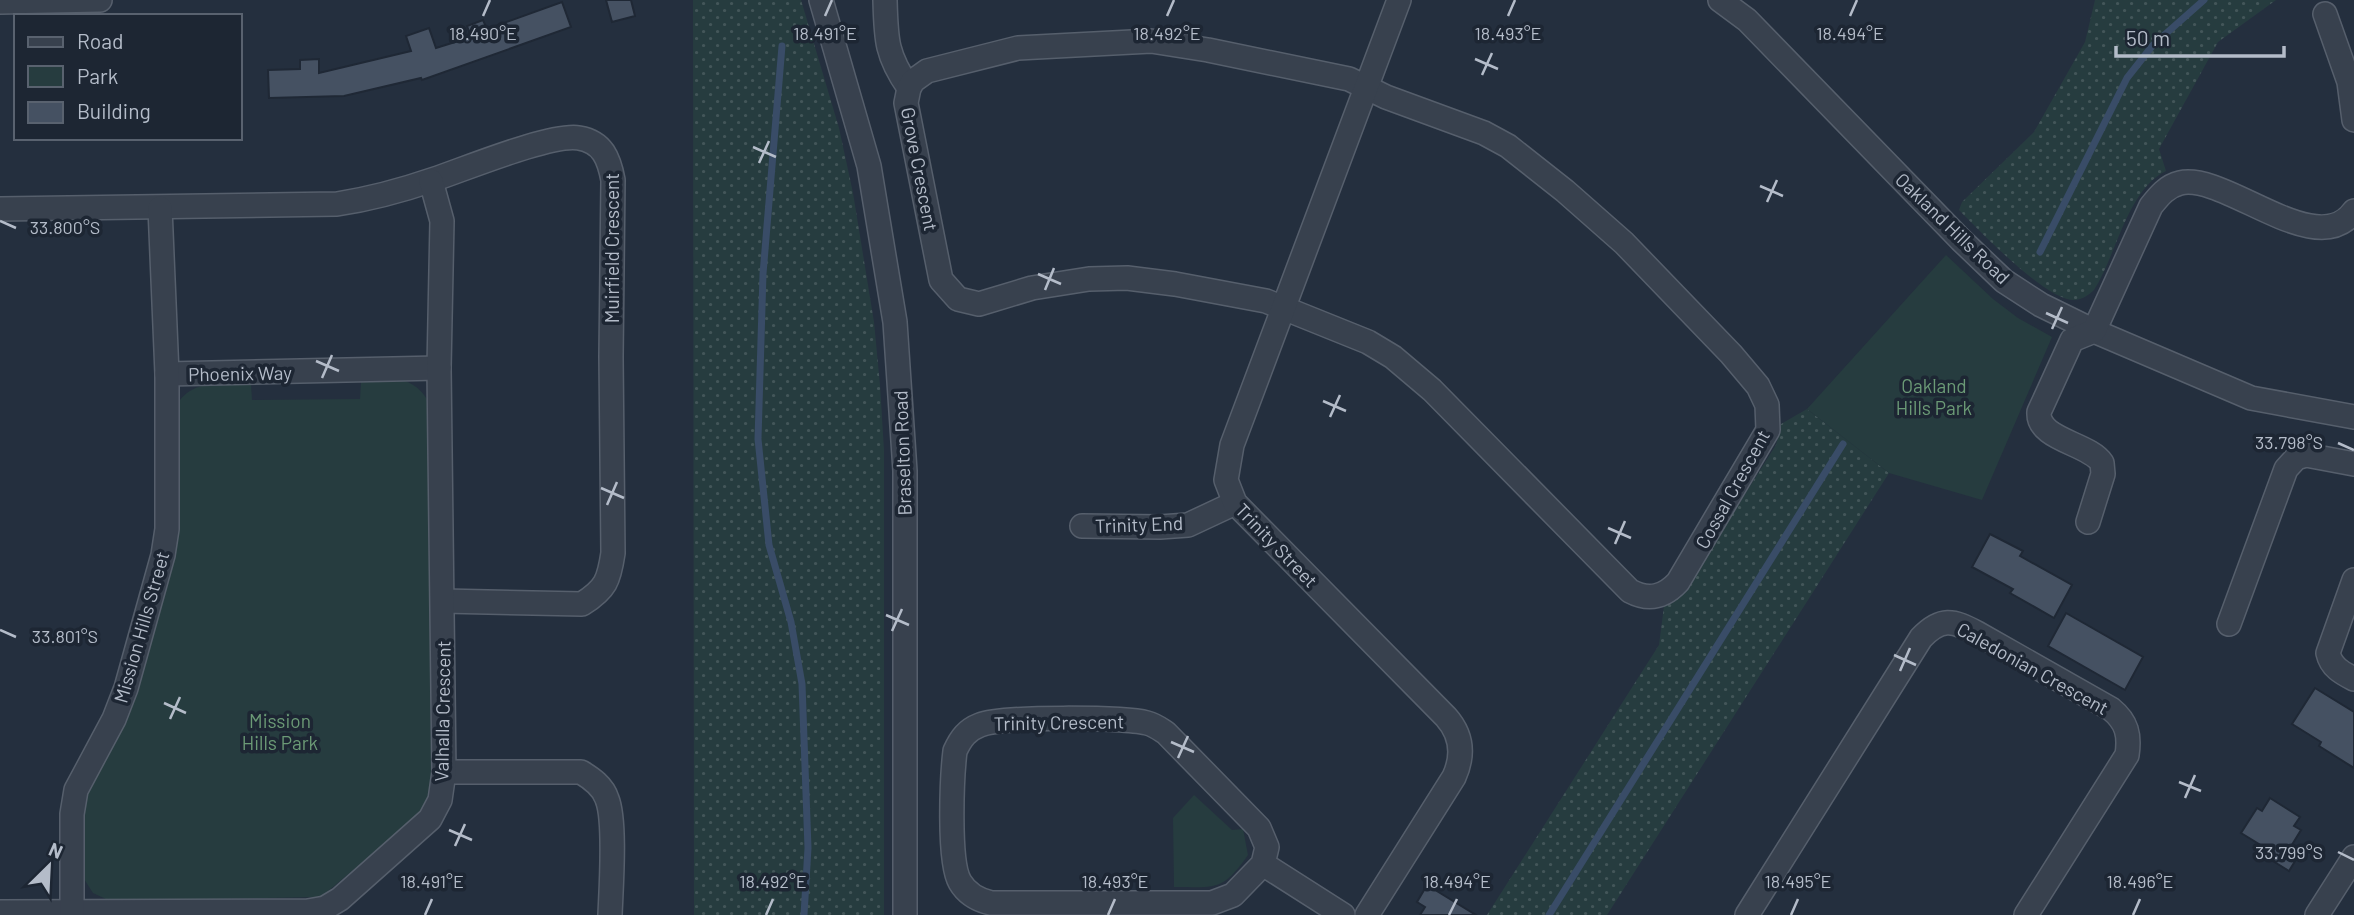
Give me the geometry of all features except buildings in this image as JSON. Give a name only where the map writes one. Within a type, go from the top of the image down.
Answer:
[{"type":"street","points":[[0,2],[100,0]]},
{"type":"street","name":"Braselton Road","points":[[821,0],[869,166],[895,322],[905,471],[905,915]]},
{"type":"street","points":[[885,0],[886,40],[894,67],[909,88]]},
{"type":"street","name":"Trinity Street","points":[[1367,915],[1454,776],[1461,756],[1458,735],[1446,717],[1235,503],[1226,480],[1228,460],[1399,0]]},
{"type":"street","name":"Oakland Hills Road","points":[[1720,0],[1747,20],[2004,281],[2041,305],[2094,331],[2251,398],[2354,417]]},
{"type":"street","points":[[2325,14],[2348,82],[2354,120]]},
{"type":"street","name":"Grove Crescent","points":[[1283,309],[1266,301],[1127,278],[1032,288],[979,304],[958,299],[941,280],[906,103],[909,88],[913,81],[927,71],[1018,48],[1152,41],[1319,72],[1349,79],[1366,87]]},
{"type":"street","name":"Cossal Crescent","points":[[1283,309],[1368,342],[1413,372],[1630,591],[1646,597],[1664,594],[1678,582],[1768,430],[1767,405],[1758,386],[1731,354],[1624,243],[1565,191],[1508,146],[1484,133],[1366,87]]},
{"type":"street","name":"Muirfield Crescent","points":[[0,209],[337,204],[371,199],[567,137],[581,138],[604,150],[609,159],[613,180],[613,553],[609,578],[598,594],[582,604],[443,601]]},
{"type":"street","name":"Valhalla Crescent","points":[[0,912],[256,913],[325,908],[340,899],[430,819],[440,800],[444,772],[439,369],[442,221],[432,181]]},
{"type":"street","points":[[2088,522],[2103,474],[2102,463],[2092,452],[2057,437],[2043,426],[2039,417],[2072,340],[2094,331],[2151,206],[2162,193],[2190,181],[2202,183],[2299,224],[2319,226],[2342,221],[2354,211]]},
{"type":"street","name":"Mission Hills Street","points":[[72,913],[72,814],[76,790],[114,719],[126,688],[163,555],[168,508],[167,374],[160,208]]},
{"type":"street","name":"Phoenix Way","points":[[167,374],[439,369]]},
{"type":"street","points":[[2229,624],[2286,469],[2296,458],[2306,454],[2354,464]]},
{"type":"street","name":"Trinity End","points":[[1082,526],[1188,525],[1235,503]]},
{"type":"street","points":[[2353,679],[2331,663],[2328,653],[2354,580]]},
{"type":"street","name":"Caledonian Crescent","points":[[1747,915],[1921,638],[1938,624],[1948,622],[1977,632],[2111,709],[2123,720],[2128,731],[2127,755],[2025,915]]},
{"type":"street","name":"Trinity Crescent","points":[[998,720],[1120,720],[1155,726],[1166,733],[1259,828],[1267,847],[1264,864],[1233,895],[1212,903],[983,901],[962,885],[954,862],[956,751],[961,737],[972,728],[998,720]]},
{"type":"street","points":[[444,772],[580,772],[593,779],[607,798],[611,818],[610,915]]},
{"type":"street","points":[[2317,915],[2354,856]]},
{"type":"street","points":[[1264,864],[1343,915]]},
{"type":"green space","points":[[693,0],[801,0],[839,128],[853,193],[874,322],[884,450],[884,915],[694,915]]},
{"type":"green space","points":[[2095,0],[2276,0],[2218,42],[2159,149],[2166,171],[2153,180],[2132,208],[2094,290],[2075,300],[2063,297],[2031,278],[1959,210],[1962,202],[2034,132],[2085,42]]},
{"type":"green space","name":"Oakland Hills Park","points":[[1946,255],[1993,299],[2018,318],[2052,337],[1982,500],[1889,473],[1807,409]]},
{"type":"green space","name":"Mission Hills Park","points":[[402,380],[421,391],[432,411],[433,789],[427,808],[321,897],[117,901],[93,893],[81,870],[81,801],[129,708],[178,403],[193,390],[211,384],[251,384],[252,400],[360,399],[361,382]]},
{"type":"green space","points":[[1807,409],[1889,473],[1607,915],[1487,915],[1659,645],[1664,606],[1683,592],[1776,445],[1781,424]]},
{"type":"green space","points":[[1194,795],[1232,830],[1243,829],[1248,855],[1231,876],[1217,885],[1174,887],[1173,818]]},
{"type":"waterway","points":[[2040,252],[2127,78],[2153,45],[2204,0]]},
{"type":"waterway","points":[[782,46],[763,274],[758,439],[769,545],[791,622],[802,684],[808,848],[804,915]]},
{"type":"waterway","points":[[1549,915],[1843,444]]}]
